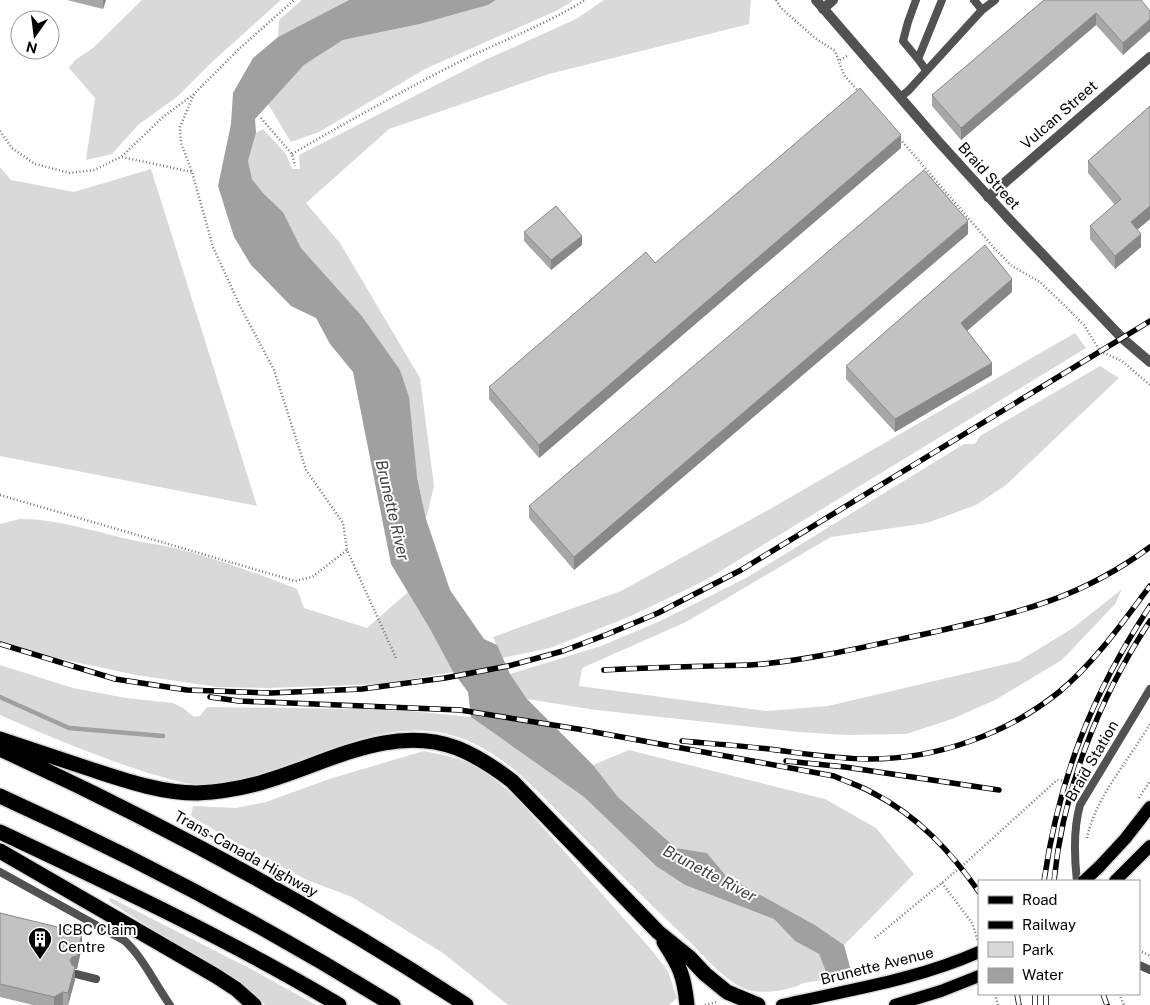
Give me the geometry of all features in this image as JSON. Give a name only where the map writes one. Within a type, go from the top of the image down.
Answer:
[{"type":"highway","points":[[0,739],[158,789],[194,793],[226,791],[258,784],[371,745],[399,740],[428,742],[456,748],[487,763],[512,781],[658,932],[728,992],[758,1005]]},
{"type":"highway","name":"Trans-Canada Highway","points":[[0,749],[71,782],[253,876],[389,956],[466,1005]]},
{"type":"highway","points":[[0,796],[72,830],[199,895],[307,954],[392,1005]]},
{"type":"highway","points":[[0,832],[117,888],[275,968],[339,1005]]},
{"type":"highway","points":[[0,851],[216,976],[236,989],[254,1005]]},
{"type":"highway","points":[[658,932],[678,964],[684,978],[687,1005]]},
{"type":"main road","points":[[1085,880],[1124,839],[1150,807]]},
{"type":"main road","points":[[1116,880],[1150,846]]},
{"type":"main road","name":"Brunette Avenue","points":[[782,1005],[906,978],[957,962],[978,952]]},
{"type":"main road","points":[[895,1005],[915,1000],[978,976]]},
{"type":"street","name":"Braid Street","points":[[816,0],[988,197],[1122,338],[1150,362]]},
{"type":"street","points":[[824,9],[833,0]]},
{"type":"street","name":"Vulcan Street","points":[[988,197],[1150,57]]},
{"type":"lane","points":[[916,0],[903,41],[926,70]]},
{"type":"lane","points":[[918,59],[942,0]]},
{"type":"lane","points":[[974,0],[982,10]]},
{"type":"lane","points":[[900,97],[908,91],[982,10],[995,0]]},
{"type":"lane","name":"Braid Station","points":[[1077,880],[1074,850],[1077,816],[1080,805],[1150,689]]},
{"type":"lane","points":[[0,872],[125,941],[136,951],[154,983],[170,1005]]},
{"type":"lane","points":[[76,974],[96,979]]},
{"type":"path","points":[[0,131],[12,148],[35,164],[70,173],[94,170],[121,157],[163,117],[194,94],[294,0]]},
{"type":"path","points":[[292,154],[386,100],[460,62],[560,16],[585,0]]},
{"type":"path","points":[[776,0],[781,8],[815,38],[835,51],[840,60],[844,75],[858,91]]},
{"type":"path","points":[[840,60],[850,55]]},
{"type":"path","points":[[194,94],[180,128],[181,143],[192,172],[213,247],[240,306],[274,370],[306,470],[343,523],[346,550],[396,658]]},
{"type":"path","points":[[261,118],[292,154],[295,166]]},
{"type":"path","points":[[897,136],[1012,266],[1040,282],[1066,307],[1084,325],[1100,351],[1122,361],[1150,385]]},
{"type":"path","points":[[121,157],[192,172]]},
{"type":"path","points":[[0,495],[295,581],[312,577],[346,550]]},
{"type":"path","points":[[1086,846],[1090,822],[1104,795],[1150,724]]},
{"type":"path","points":[[875,938],[942,883],[1057,780],[1093,783]]},
{"type":"path","points":[[942,883],[972,923],[978,941]]},
{"type":"path","points":[[705,1005],[722,1000]]},
{"type":"green space","points":[[142,0],[281,0],[213,61],[178,96],[138,125],[112,154],[86,160],[95,98],[69,68],[75,60],[93,48]]},
{"type":"green space","points":[[302,0],[349,0],[278,37],[279,20]]},
{"type":"green space","points":[[496,0],[574,0],[558,10],[425,69],[319,132],[291,142],[268,104],[304,65],[343,40],[420,24],[488,5]]},
{"type":"green space","points":[[604,0],[751,0],[749,24],[549,74],[389,129],[306,203],[340,243],[420,378],[434,486],[426,519],[417,477],[361,315],[301,248],[283,212],[263,193],[252,179],[248,161],[256,133],[263,129],[286,154],[292,169],[300,169],[299,155],[483,61],[576,19]]},
{"type":"green space","points":[[0,167],[11,180],[74,192],[151,169],[257,506],[0,456]]},
{"type":"green space","points":[[1075,333],[1086,348],[704,581],[631,616],[550,648],[502,658],[493,637],[621,591],[770,509]]},
{"type":"green space","points":[[1100,366],[1119,378],[1006,485],[976,505],[927,523],[831,537],[686,622],[582,668],[579,686],[766,711],[828,706],[1019,661],[1073,628],[1122,589],[1115,604],[1062,660],[995,700],[952,719],[906,734],[847,735],[798,732],[596,710],[527,699],[510,674],[601,646],[658,622],[746,578],[964,444],[975,444],[980,436]]},
{"type":"green space","points":[[20,519],[49,521],[170,547],[218,560],[297,589],[304,608],[367,628],[408,592],[453,672],[384,684],[267,688],[217,687],[136,675],[51,657],[0,642],[0,524]]},
{"type":"green space","points":[[0,665],[73,688],[126,698],[173,703],[194,717],[200,716],[207,707],[359,709],[410,711],[471,717],[584,797],[656,866],[685,885],[774,919],[795,941],[819,954],[829,979],[768,992],[752,991],[735,983],[710,963],[527,781],[503,761],[475,744],[441,733],[407,731],[374,736],[341,745],[242,779],[208,784],[183,782],[142,771],[106,758],[0,715]]},
{"type":"green space","points":[[629,750],[825,799],[876,828],[914,874],[844,945],[815,925],[726,876],[707,853],[676,848],[618,797],[593,765]]},
{"type":"green space","points":[[424,751],[474,765],[516,797],[649,947],[668,971],[677,998],[669,1005],[508,1005],[443,953],[352,897],[307,880],[191,816],[193,806],[236,808],[266,802],[329,779]]},
{"type":"green space","points":[[111,898],[251,969],[316,1005],[265,1005],[251,991],[235,980],[110,902]]},
{"type":"water","name":"Brunette River","points":[[349,0],[496,0],[488,5],[420,24],[343,40],[304,65],[255,119],[256,133],[248,161],[252,179],[263,193],[283,212],[301,248],[361,315],[400,370],[409,397],[417,477],[426,519],[450,590],[484,639],[497,645],[510,674],[527,699],[593,765],[618,797],[676,848],[707,853],[726,876],[815,925],[844,945],[850,967],[868,1005],[839,1005],[819,954],[795,941],[774,919],[685,885],[656,866],[584,797],[471,717],[468,692],[453,672],[391,564],[353,372],[330,344],[316,318],[291,306],[251,265],[234,237],[218,186],[231,124],[233,93],[253,58],[278,37]]},
{"type":"pier","points":[[856,974],[870,1005],[837,1005],[826,979]]},
{"type":"building","points":[[1044,0],[1141,0],[1150,11],[1150,19],[1123,43],[1096,13],[961,128],[932,95]]},
{"type":"building","points":[[860,88],[901,135],[539,445],[489,387],[646,252],[655,263]]},
{"type":"building","points":[[1150,106],[1150,206],[1131,222],[1141,234],[1115,256],[1090,226],[1121,199],[1088,161]]},
{"type":"building","points":[[924,170],[968,221],[574,557],[529,506]]},
{"type":"building","points":[[556,206],[582,236],[551,260],[524,232]]},
{"type":"building","points":[[985,245],[1012,279],[961,323],[992,363],[895,419],[846,366]]},
{"type":"building","name":"ICBC Claim Centre","points":[[0,913],[82,933],[77,956],[72,957],[70,960],[75,967],[68,993],[63,992],[54,997],[0,984]]},
{"type":"waterway","points":[[0,697],[69,728],[163,736]]},
{"type":"railway","points":[[0,644],[115,679],[187,690],[271,693],[362,689],[445,678],[508,666],[563,651],[658,613],[741,570],[1150,321]]},
{"type":"railway","points":[[604,670],[763,664],[828,654],[934,632],[993,618],[1073,592],[1124,565],[1150,547]]},
{"type":"railway","points":[[682,741],[870,759],[895,758],[946,749],[994,732],[1039,707],[1059,692],[1096,655],[1150,586]]},
{"type":"railway","points":[[1044,880],[1050,843],[1059,807],[1081,738],[1111,671],[1150,606]]},
{"type":"railway","points":[[1054,880],[1066,812],[1086,745],[1115,681],[1150,621]]},
{"type":"railway","points":[[210,697],[239,701],[460,710],[578,729],[834,776],[864,788],[889,802],[919,824],[945,849],[978,891]]},
{"type":"railway","points":[[786,761],[845,767],[999,790]]},
{"type":"railway","points":[[1017,995],[1019,1005]]},
{"type":"railway","points":[[1035,995],[1035,1005]]},
{"type":"railway","points":[[1046,995],[1046,1005]]},
{"type":"railway","points":[[1103,995],[1107,1005]]},
{"type":"place","name":"ICBC Claim Centre","points":[[40,960]]}]
